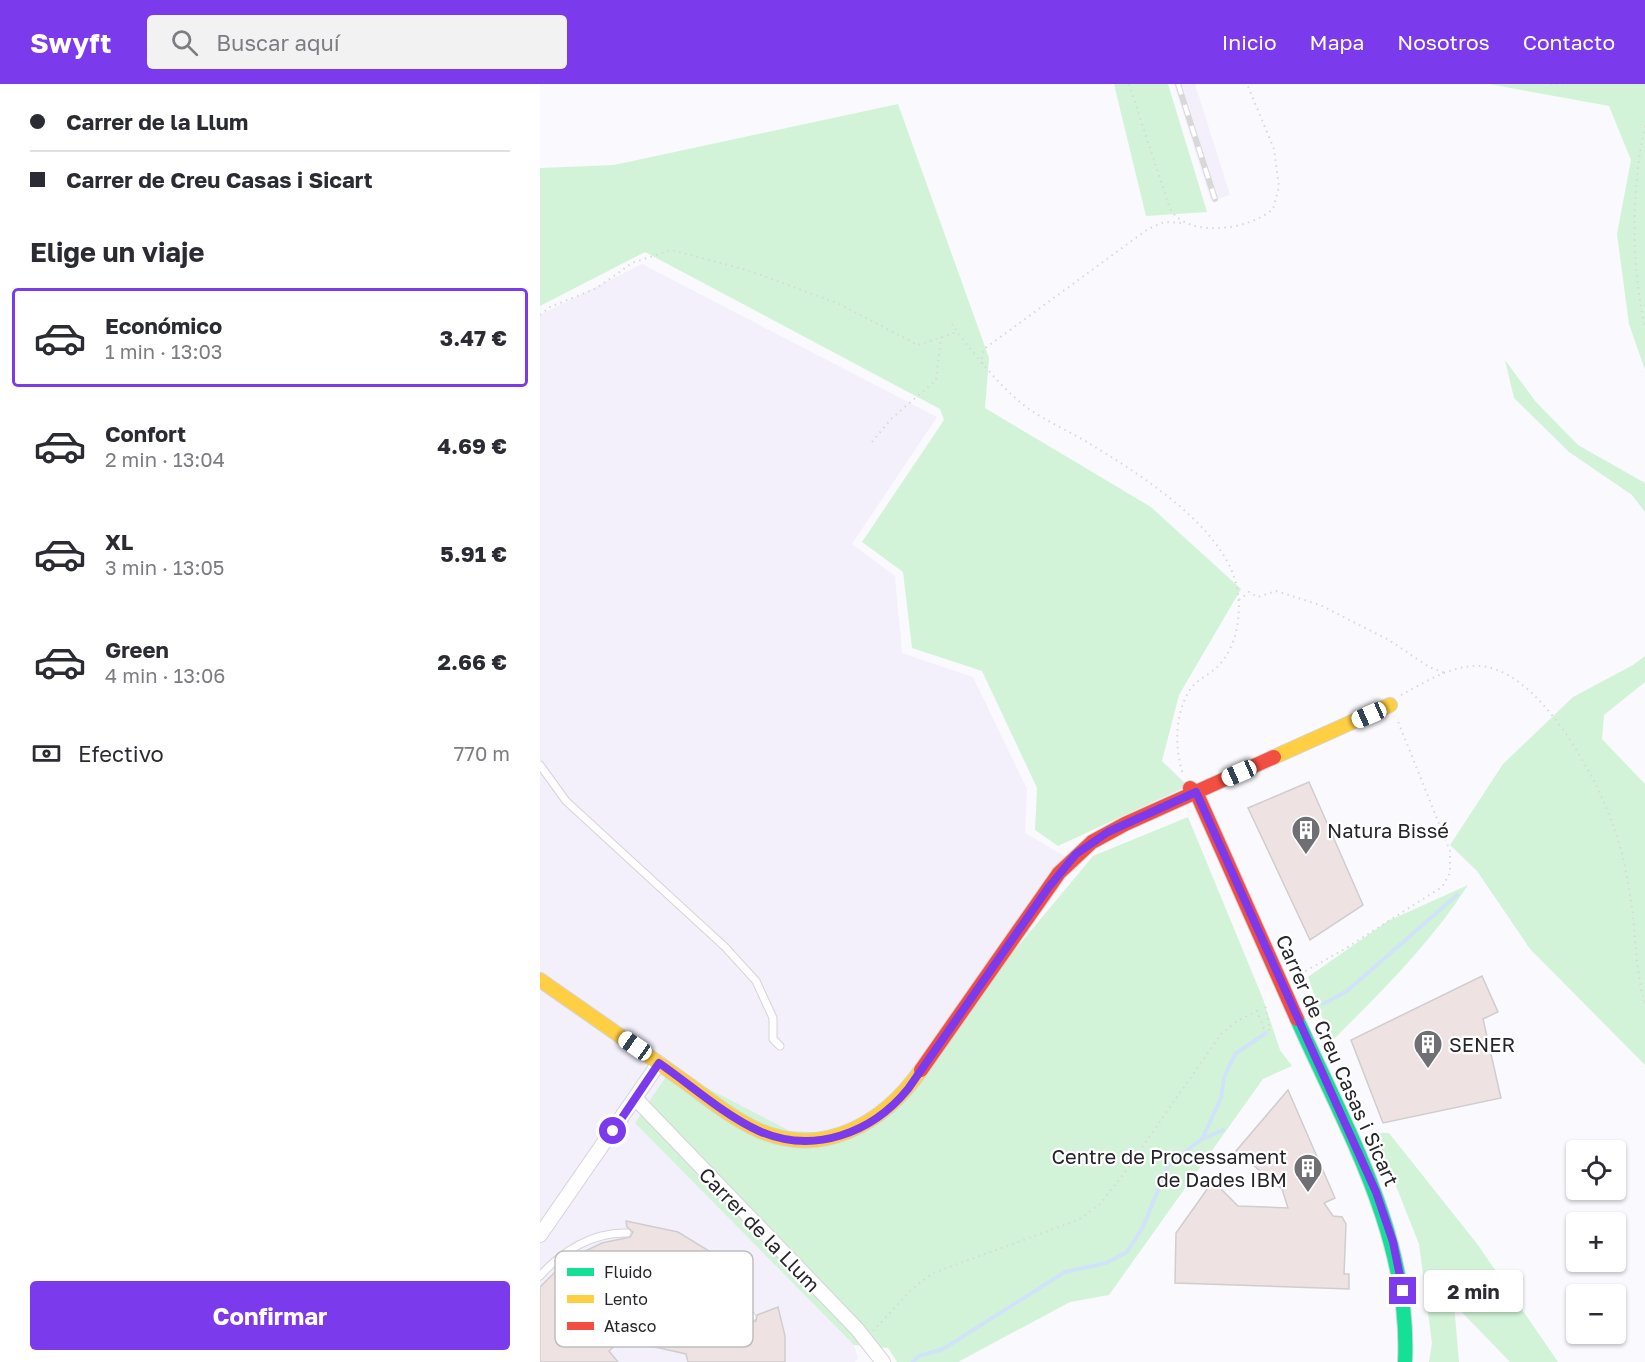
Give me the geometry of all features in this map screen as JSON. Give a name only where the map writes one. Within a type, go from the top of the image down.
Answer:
[{"type":"street","points":[[540,980],[744,1122],[774,1136],[818,1140],[841,1136],[864,1127],[889,1110],[908,1089],[1048,888],[1076,854],[1108,832],[1193,790],[1390,705]]},
{"type":"street","name":"Carrer de Creu Casas i Sicart","points":[[1193,790],[1385,1217],[1401,1278],[1406,1329],[1405,1362]]},
{"type":"street","points":[[540,1235],[659,1063]]},
{"type":"street","name":"Carrer de la Llum","points":[[635,1098],[857,1329],[881,1359]]},
{"type":"lane","points":[[540,765],[566,801],[725,946],[756,981],[773,1018],[773,1039],[780,1046]]},
{"type":"lane","points":[[571,1251],[580,1244],[604,1234],[627,1233]]},
{"type":"lane","points":[[540,1275],[555,1263]]},
{"type":"path","points":[[1130,84],[1170,210],[1183,224]]},
{"type":"path","points":[[981,359],[984,349],[1148,229],[1164,222],[1199,228],[1218,228],[1249,222],[1273,209],[1279,187],[1274,149],[1247,84]]},
{"type":"path","points":[[1550,84],[1563,84]]},
{"type":"path","points":[[1645,126],[1636,185],[1635,243],[1639,302],[1645,328]]},
{"type":"path","points":[[540,315],[550,307],[597,288],[632,263],[671,250],[747,270],[837,303],[918,345],[932,343],[940,337],[958,332]]},
{"type":"path","points":[[952,324],[1004,385],[1038,415],[1132,471],[1174,503],[1213,539],[1233,574],[1240,612],[1230,649],[1217,667],[1190,690],[1183,705],[1176,734],[1178,755],[1193,790]]},
{"type":"path","points":[[872,441],[891,419],[936,380],[940,337]]},
{"type":"path","points":[[1239,600],[1249,592],[1258,597],[1276,591],[1320,605],[1389,640],[1429,667],[1445,673]]},
{"type":"path","points":[[1390,705],[1391,700],[1445,673],[1476,666],[1492,668],[1513,678],[1560,723],[1573,744],[1613,825],[1630,899],[1645,1004]]},
{"type":"path","points":[[1295,977],[1343,950],[1436,891],[1450,873],[1450,851],[1397,719]]},
{"type":"path","points":[[867,1336],[912,1289],[933,1273],[1089,1214],[1122,1176],[1227,1028],[1257,1011],[1264,1028],[1270,1030],[1265,1005]]},
{"type":"shaded area","points":[[1174,84],[1195,84],[1230,195],[1211,201]]},
{"type":"shaded area","points":[[642,264],[937,417],[852,544],[895,576],[902,653],[973,677],[1027,789],[1025,833],[1066,857],[936,1043],[854,1345],[858,1358],[855,1362],[540,1362],[540,315]]},
{"type":"green space","points":[[1114,84],[1168,84],[1207,212],[1146,216]]},
{"type":"green space","points":[[1489,84],[1645,84],[1645,370],[1629,324],[1617,234],[1631,160],[1609,106]]},
{"type":"green space","points":[[898,104],[989,358],[985,408],[1151,507],[1241,589],[1179,695],[1162,761],[1188,786],[1058,846],[1035,830],[1037,788],[982,671],[912,648],[903,572],[862,542],[944,420],[940,409],[645,252],[540,306],[540,168],[614,165]]},
{"type":"green space","points":[[1505,360],[1536,402],[1578,445],[1645,483],[1645,512],[1632,495],[1569,452],[1514,398]]},
{"type":"green space","points":[[1645,656],[1645,682],[1604,715],[1602,739],[1645,784],[1645,1065],[1530,949],[1477,871],[1450,845],[1503,764],[1573,697],[1633,665]]},
{"type":"green space","points":[[1188,817],[1263,999],[1280,1050],[1292,1066],[1263,1079],[1109,1295],[1070,1302],[958,1362],[897,1362],[888,1348],[854,1345],[635,1123],[671,1069],[790,1131],[842,1133],[883,1108],[1093,856]]},
{"type":"green space","points":[[1468,885],[1421,948],[1331,1042],[1308,977],[1388,921]]},
{"type":"green space","points":[[1375,1133],[1389,1133],[1478,1245],[1558,1362],[1510,1362],[1454,1304],[1459,1362],[1429,1362],[1432,1343],[1419,1244]]},
{"type":"building","name":"Natura Bissé","points":[[1309,782],[1363,905],[1310,940],[1248,808]]},
{"type":"building","name":"SENER","points":[[1482,976],[1498,1012],[1483,1019],[1501,1098],[1383,1123],[1351,1040]]},
{"type":"building","name":"Centre de Processament de Dades IBM","points":[[1288,1090],[1335,1198],[1324,1203],[1333,1216],[1342,1217],[1346,1224],[1344,1274],[1349,1274],[1349,1289],[1175,1283],[1176,1233],[1213,1181],[1238,1206],[1288,1208],[1282,1189],[1236,1151]]},
{"type":"building","points":[[626,1221],[678,1232],[709,1251],[585,1251],[602,1243],[630,1237],[633,1232],[627,1227]]},
{"type":"building","points":[[555,1272],[555,1347],[614,1347],[609,1351],[618,1362],[540,1362],[540,1287]]},
{"type":"building","points":[[778,1307],[785,1336],[785,1362],[688,1362],[686,1354],[654,1347],[753,1347],[753,1321],[756,1321],[757,1315]]},
{"type":"waterway","points":[[1323,1004],[1347,991],[1457,895]]},
{"type":"waterway","points":[[913,1362],[919,1356],[943,1349],[1065,1272],[1106,1263],[1127,1252],[1143,1227],[1168,1165],[1202,1139],[1221,1098],[1224,1078],[1235,1054],[1266,1033]]},
{"type":"waterway","points":[[1202,1139],[1223,1130]]},
{"type":"railway","points":[[1178,84],[1215,199]]},
{"type":"traffic: fast","points":[[1297,1019],[1372,1185],[1386,1228],[1398,1272],[1404,1316],[1405,1362]]},
{"type":"traffic: slow","points":[[1274,757],[1390,705]]},
{"type":"traffic: slow","points":[[540,980],[727,1112],[747,1125],[782,1138],[806,1140],[828,1138],[850,1131],[889,1106],[921,1070]]},
{"type":"traffic: jam","points":[[921,1070],[1059,873],[1092,842],[1125,824],[1274,757]]},
{"type":"traffic: jam","points":[[1190,788],[1196,792],[1297,1019]]},
{"type":"place","name":"Natura Bissé","points":[[1306,856]]},
{"type":"place","name":"SENER","points":[[1428,1070]]},
{"type":"place","name":"Centre de Processament de Dades IBM","points":[[1308,1194]]},
{"type":"route","points":[[613,1131],[659,1063],[744,1122],[759,1131],[774,1136],[803,1141],[818,1140],[849,1134],[864,1127],[889,1110],[908,1089],[1048,888],[1076,854],[1108,832],[1196,792],[1376,1192],[1393,1242],[1403,1291]]}]
